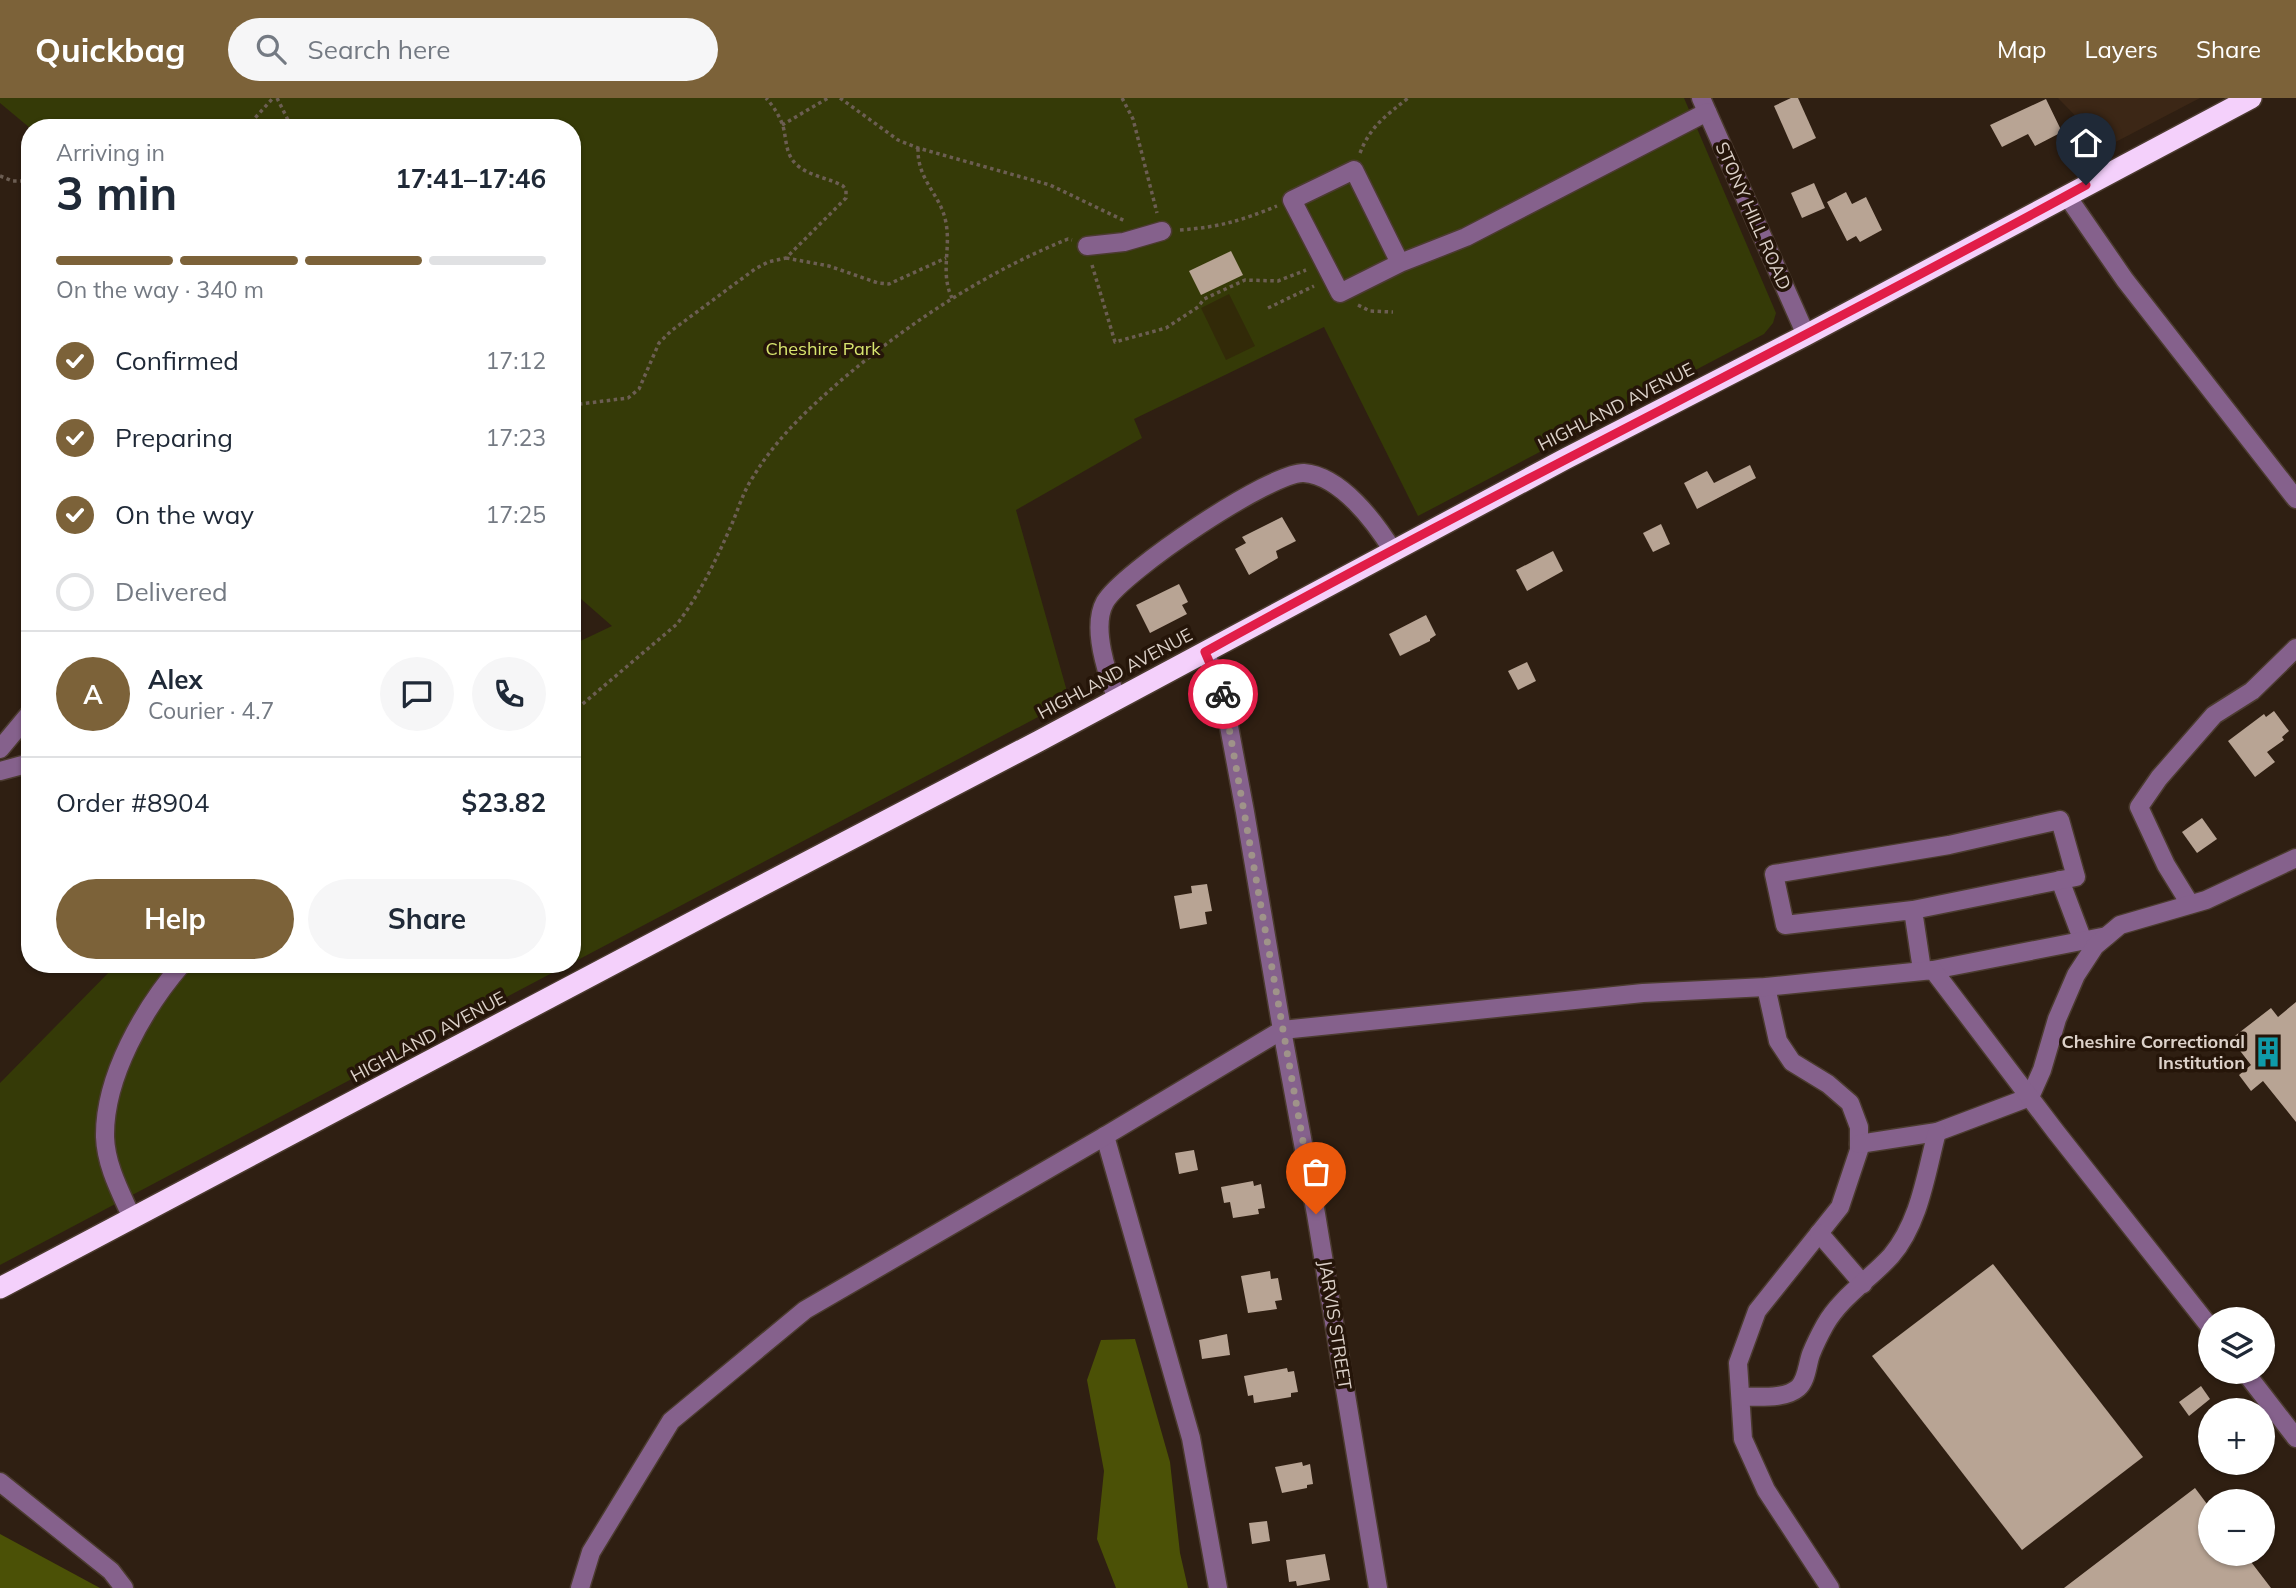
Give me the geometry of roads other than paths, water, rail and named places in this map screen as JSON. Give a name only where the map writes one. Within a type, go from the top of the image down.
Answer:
[{"type":"highway","name":"HIGHLAND AVENUE","points":[[0,1288],[2251,98]]},
{"type":"street","points":[[1400,263],[1354,170],[1292,200],[1340,293],[1400,263],[1476,232],[1704,105]]},
{"type":"street","name":"STONY HILL ROAD","points":[[1704,105],[1806,335]]},
{"type":"street","points":[[2067,196],[2125,280],[2296,499]]},
{"type":"street","points":[[1087,246],[1141,239],[1162,231]]},
{"type":"street","points":[[1118,699],[1108,677],[1100,634],[1105,602],[1138,569],[1218,513],[1282,479],[1301,473],[1318,476],[1335,485],[1360,508],[1393,551]]},
{"type":"street","points":[[2190,904],[2166,864],[2139,807],[2214,715],[2252,691],[2296,648]]},
{"type":"street","name":"JARVIS STREET","points":[[1205,652],[1222,689],[1316,1214],[1378,1588]]},
{"type":"street","points":[[0,749],[21,724]]},
{"type":"street","points":[[0,771],[21,765]]},
{"type":"street","points":[[2060,820],[2076,877],[1913,909],[1785,925],[1774,874],[1949,845],[2060,820]]},
{"type":"street","points":[[1859,1144],[1937,1132],[2030,1097],[2042,1070],[2057,1019],[2076,975],[2095,946],[2120,925],[2206,900],[2296,858]]},
{"type":"street","points":[[2060,880],[2083,941]]},
{"type":"street","points":[[1913,909],[1928,970],[2198,1312]]},
{"type":"street","points":[[580,1588],[591,1552],[671,1421],[805,1310],[1282,1030],[1643,993],[1766,986],[1928,970],[2107,936]]},
{"type":"street","points":[[132,1218],[110,1168],[105,1138],[115,1077],[128,1044],[175,973]]},
{"type":"street","points":[[1766,986],[1778,1041],[1792,1062],[1828,1084],[1850,1103],[1858,1127],[1859,1144],[1840,1207],[1758,1311],[1738,1363],[1743,1438],[1766,1490],[1830,1588]]},
{"type":"street","points":[[1741,1397],[1782,1395],[1797,1390],[1804,1380],[1811,1355],[1826,1323],[1845,1300],[1893,1253],[1906,1233],[1916,1210],[1937,1132]]},
{"type":"street","points":[[1105,1136],[1191,1438],[1218,1588]]},
{"type":"street","points":[[1819,1233],[1863,1284]]},
{"type":"street","points":[[2254,1384],[2296,1438]]},
{"type":"street","points":[[0,1482],[111,1571],[124,1588]]},
{"type":"place","name":"Cheshire Correctional Institution","points":[[2268,1052]]},
{"type":"park label","name":"Cheshire Park","points":[[823,349]]}]
